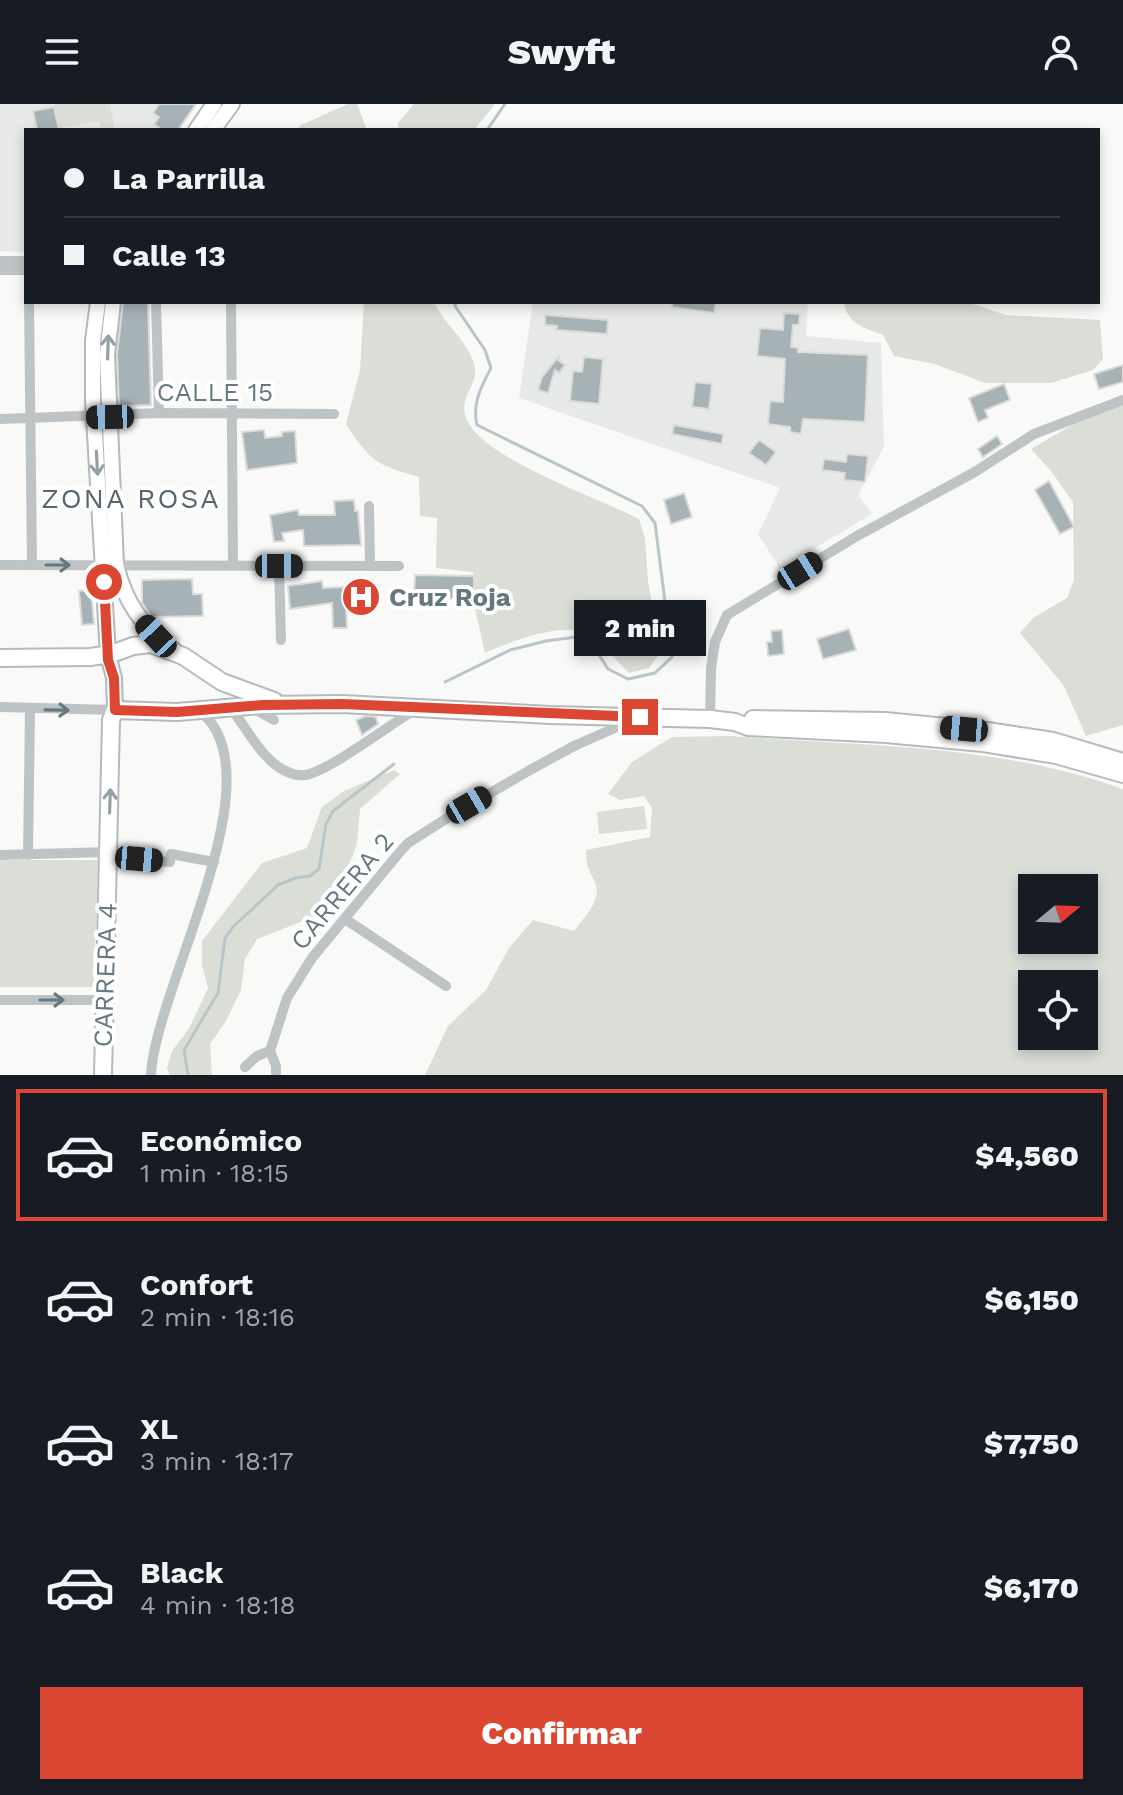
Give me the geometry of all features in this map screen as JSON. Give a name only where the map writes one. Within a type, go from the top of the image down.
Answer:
[{"type":"main road","points":[[197,128],[214,104]]},
{"type":"main road","points":[[214,128],[232,104]]},
{"type":"main road","name":"CARRERA 4","points":[[98,304],[93,341],[94,417],[109,565],[134,612],[156,636],[183,656]]},
{"type":"main road","name":"CARRERA 4","points":[[103,1075],[111,720],[115,710],[114,678],[99,656],[109,565],[110,417],[107,355],[113,304]]},
{"type":"main road","points":[[0,658],[99,656],[151,644],[183,656],[229,686],[283,704]]},
{"type":"main road","points":[[199,710],[212,695],[213,689],[206,673]]},
{"type":"main road","points":[[115,710],[199,710],[283,704],[710,719],[758,728],[886,734],[1007,746],[1056,755],[1123,774]]},
{"type":"main road","points":[[735,722],[785,718],[885,721],[987,731],[1053,741],[1123,762]]},
{"type":"street","points":[[0,261],[24,261]]},
{"type":"street","points":[[0,270],[24,270]]},
{"type":"street","points":[[29,304],[32,565]]},
{"type":"street","points":[[156,304],[159,413]]},
{"type":"street","points":[[231,304],[233,565]]},
{"type":"street","points":[[710,719],[713,656],[720,627],[727,615],[832,551],[973,473],[1034,434],[1123,400]]},
{"type":"street","name":"CALLE 15","points":[[0,419],[159,413],[334,414]]},
{"type":"street","points":[[369,506],[370,566]]},
{"type":"street","points":[[0,565],[399,566]]},
{"type":"street","points":[[279,566],[281,640]]},
{"type":"street","points":[[249,706],[274,720]]},
{"type":"street","points":[[0,707],[115,710]]},
{"type":"street","points":[[230,707],[266,757],[298,776],[311,774],[327,765],[418,708]]},
{"type":"street","points":[[28,855],[30,710]]},
{"type":"street","points":[[151,1075],[159,1026],[214,862],[225,812],[226,759],[217,730],[199,710]]},
{"type":"street","name":"CARRERA 2","points":[[270,1051],[287,998],[312,958],[378,875],[408,843],[555,756],[640,717]]},
{"type":"street","points":[[0,855],[109,854],[170,862],[171,854],[214,862]]},
{"type":"street","points":[[345,919],[446,986]]},
{"type":"street","points":[[0,1000],[104,1000]]},
{"type":"street","points":[[245,1067],[257,1056],[270,1051],[276,1075]]},
{"type":"shaded area","points":[[0,104],[196,104],[179,128],[24,128],[24,252],[0,251]]},
{"type":"shaded area","points":[[54,104],[110,104],[115,128],[101,128],[99,121],[59,128]]},
{"type":"shaded area","points":[[348,104],[357,104],[366,128],[300,128]]},
{"type":"shaded area","points":[[414,104],[495,104],[476,128],[399,128],[398,123]]},
{"type":"shaded area","points":[[364,304],[435,304],[463,342],[475,368],[474,380],[464,405],[467,420],[478,435],[518,463],[639,519],[645,538],[648,581],[660,653],[649,668],[629,673],[595,639],[571,630],[533,635],[485,653],[474,605],[473,572],[436,568],[437,518],[420,516],[419,477],[375,460],[346,424],[360,370]]},
{"type":"shaded area","points":[[533,304],[808,304],[806,336],[881,343],[884,447],[858,495],[872,514],[780,569],[758,534],[780,488],[519,398]]},
{"type":"shaded area","points":[[845,304],[973,304],[1006,315],[1100,320],[1103,359],[1093,370],[1051,383],[985,383],[935,364],[894,356],[883,335],[853,320]]},
{"type":"shaded area","points":[[1123,404],[1123,725],[1086,736],[1064,686],[1020,633],[1033,618],[1067,598],[1074,580],[1073,502],[1031,449],[1089,415]]},
{"type":"shaded area","name":"Cruz Roja","points":[[372,581],[374,610],[349,612],[347,583]]},
{"type":"shaded area","points":[[730,736],[979,755],[1076,774],[1123,789],[1123,1075],[425,1075],[448,1026],[486,990],[509,948],[533,920],[574,931],[587,914],[595,901],[596,887],[586,850],[650,837],[652,808],[644,796],[620,800],[608,794],[632,762],[672,737]]},
{"type":"shaded area","points":[[394,770],[400,774],[360,809],[357,843],[345,877],[313,917],[257,939],[245,959],[241,990],[226,1021],[210,1044],[212,1075],[170,1075],[167,1068],[172,1051],[190,1027],[208,988],[202,966],[202,941],[262,863],[307,848],[322,807],[344,791]]},
{"type":"shaded area","points":[[644,806],[647,829],[599,834],[597,812]]},
{"type":"shaded area","points":[[0,860],[98,860],[94,987],[0,987]]},
{"type":"building","points":[[159,104],[196,104],[179,128],[159,128],[154,124],[159,117],[153,113]]},
{"type":"building","points":[[54,107],[59,128],[37,128],[33,111]]},
{"type":"building","points":[[123,304],[148,304],[151,405],[119,406],[117,355]]},
{"type":"building","points":[[672,304],[716,304],[714,313],[672,307]]},
{"type":"building","points":[[784,313],[800,314],[799,325],[793,325],[791,347],[798,348],[798,352],[868,355],[865,422],[803,419],[801,434],[790,432],[790,427],[768,424],[770,401],[783,402],[785,359],[757,356],[760,328],[783,330]]},
{"type":"building","points":[[545,315],[608,320],[607,334],[556,330],[557,326],[545,325]]},
{"type":"building","points":[[559,356],[558,360],[565,365],[559,373],[555,370],[548,393],[538,390],[542,377]]},
{"type":"building","points":[[584,357],[603,359],[599,404],[570,401],[573,371],[582,372]]},
{"type":"building","points":[[1123,365],[1123,382],[1099,389],[1094,374]]},
{"type":"building","points":[[695,382],[712,384],[709,409],[692,407]]},
{"type":"building","points":[[1004,384],[1010,400],[985,410],[988,418],[978,422],[969,398]]},
{"type":"building","points":[[674,425],[723,434],[722,444],[672,434]]},
{"type":"building","points":[[264,430],[265,438],[295,431],[297,463],[247,470],[242,432]]},
{"type":"building","points":[[997,436],[1002,444],[983,457],[978,449]]},
{"type":"building","points":[[759,440],[776,452],[766,465],[749,453]]},
{"type":"building","points":[[847,454],[868,456],[865,482],[844,480],[845,473],[822,470],[824,459],[846,462]]},
{"type":"building","points":[[1049,481],[1074,527],[1060,534],[1035,490]]},
{"type":"building","points":[[684,493],[692,517],[671,524],[664,500]]},
{"type":"building","points":[[354,500],[361,545],[304,546],[303,530],[282,533],[284,541],[274,542],[270,515],[298,510],[299,515],[335,515],[334,501]]},
{"type":"building","points":[[415,575],[474,576],[474,599],[414,598]]},
{"type":"building","points":[[192,579],[193,594],[202,594],[203,616],[152,617],[142,603],[142,580]]},
{"type":"building","points":[[322,581],[323,588],[345,587],[347,628],[333,628],[332,603],[290,609],[288,586]]},
{"type":"building","points":[[91,590],[94,624],[82,625],[79,591]]},
{"type":"building","points":[[849,629],[856,650],[823,659],[817,639]]},
{"type":"building","points":[[782,630],[784,654],[768,656],[767,642],[772,642],[771,631]]},
{"type":"building","points":[[366,716],[376,717],[378,724],[362,735],[356,720]]},
{"type":"waterway","points":[[488,128],[505,104]]},
{"type":"waterway","points":[[445,682],[510,650],[576,637],[594,647],[608,669],[628,679],[655,673],[672,657],[655,523],[642,506],[477,425],[477,402],[491,368],[485,350],[455,304]]},
{"type":"waterway","points":[[188,1075],[184,1050],[218,993],[225,938],[278,885],[310,876],[319,869],[326,824],[333,811],[394,764]]},
{"type":"place","name":"Cruz Roja","points":[[361,597]]},
{"type":"district","name":"ZONA ROSA","points":[[131,498]]},
{"type":"route","points":[[104,582],[108,660],[114,678],[115,710],[177,712],[221,707],[342,704],[640,717]]}]
